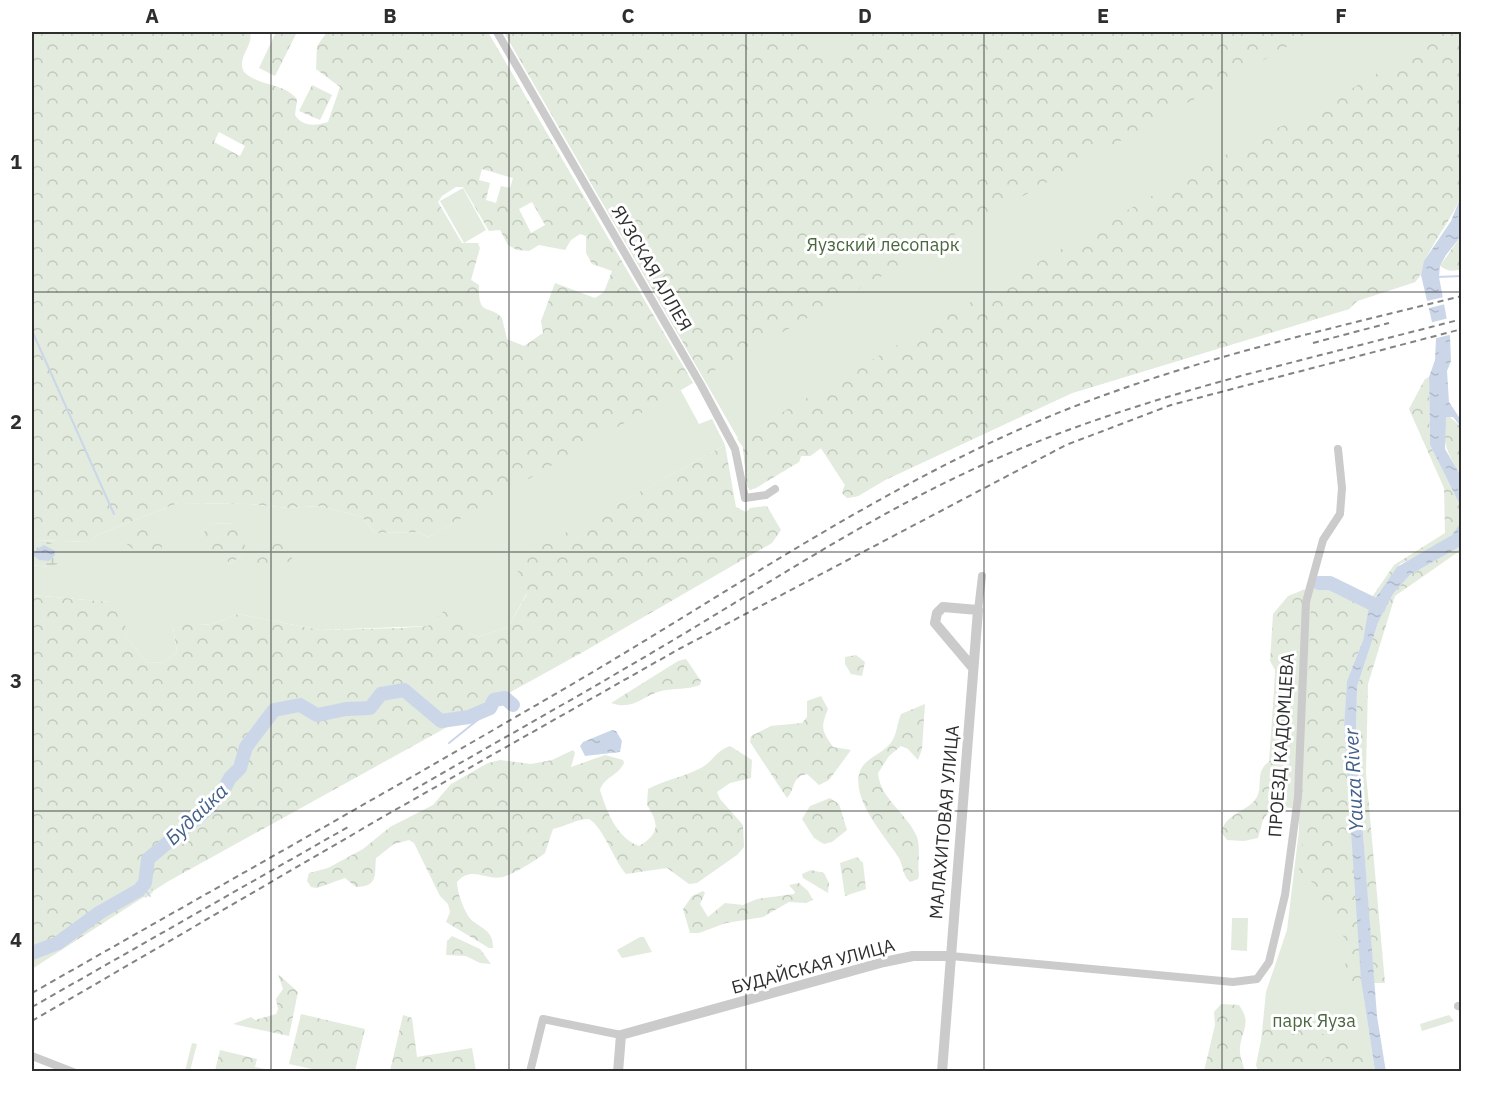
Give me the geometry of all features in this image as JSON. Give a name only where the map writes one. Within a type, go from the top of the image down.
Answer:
[{"type":"street","name":"ЯУЗСКАЯ АЛЛЕЯ","points":[[496,32],[710,402],[735,449],[743,495],[748,500],[776,489]]},
{"type":"street","name":"ПРОЕЗД КАДОМЦЕВА","points":[[1257,980],[1269,962],[1287,885],[1298,797],[1306,602],[1310,579],[1323,540],[1340,514],[1342,488],[1338,449]]},
{"type":"street","name":"МАЛАХИТОВАЯ УЛИЦА","points":[[942,1071],[982,576]]},
{"type":"street","points":[[973,668],[935,623],[937,613],[943,607],[978,610]]},
{"type":"street","name":"БУДАЙСКАЯ УЛИЦА","points":[[530,1071],[543,1019],[621,1035],[913,956],[951,956],[1233,982],[1257,980]]},
{"type":"street","points":[[618,1071],[621,1035]]},
{"type":"street","points":[[32,1056],[73,1071]]},
{"type":"green space","points":[[32,32],[250,32],[250,42],[242,61],[244,72],[250,77],[292,94],[297,99],[295,115],[301,122],[314,125],[328,122],[340,87],[316,69],[317,46],[327,32],[488,32],[693,383],[429,537],[417,532],[375,533],[362,517],[319,506],[288,508],[249,504],[178,503],[97,535],[91,542],[32,540]],"holes":[[[219,132],[245,146],[240,156],[214,142]],[[482,169],[513,178],[510,188],[501,186],[496,203],[486,200],[490,183],[479,180]],[[456,187],[463,187],[489,231],[500,230],[508,245],[517,250],[529,251],[539,245],[565,250],[571,240],[580,234],[586,236],[586,253],[592,264],[612,271],[604,292],[595,298],[555,283],[541,321],[543,333],[524,346],[507,339],[502,318],[482,306],[479,285],[471,280],[480,248],[478,243],[462,243],[438,202],[442,196]],[[532,202],[545,225],[531,233],[519,209]]]},
{"type":"green space","points":[[276,32],[297,32],[275,76],[259,68]]},
{"type":"green space","name":"Яузский лесопарк","points":[[504,32],[1461,32],[1461,196],[1424,261],[1421,275],[1415,282],[1357,301],[1349,309],[1072,393],[885,480],[858,496],[847,498],[842,493],[845,485],[821,448],[810,456],[801,456],[799,462],[750,490],[747,486],[743,447]]},
{"type":"green space","points":[[504,32],[801,32],[816,58],[828,59],[846,49],[849,32],[1313,32],[703,377]],"holes":[[[876,100],[886,121],[874,127],[863,106]]]},
{"type":"green space","points":[[1445,32],[1461,32],[1461,196],[1415,282],[1357,301],[1349,309],[1072,393],[885,480],[858,496],[847,498],[842,493],[845,485],[821,448],[810,456],[801,456],[799,462],[756,488],[750,490],[747,486],[743,447],[737,439],[1174,183],[1267,132],[1307,116]]},
{"type":"green space","points":[[312,85],[332,95],[320,120],[299,111]]},
{"type":"green space","points":[[463,188],[486,230],[464,243],[440,201]]},
{"type":"green space","points":[[1461,236],[1461,269],[1453,271],[1443,268],[1440,266]]},
{"type":"green space","points":[[1429,377],[1430,445],[1460,505],[1459,526],[1453,535],[1432,549],[1400,564],[1374,599],[1372,597],[1394,565],[1445,533],[1444,488],[1409,409],[1425,379]]},
{"type":"green space","points":[[680,389],[699,424],[712,419],[725,445],[515,561],[527,593],[508,627],[478,637],[466,631],[428,626],[320,630],[238,614],[212,624],[173,627],[177,652],[164,662],[147,663],[125,635],[110,602],[32,595],[32,565],[49,567],[32,550],[32,540],[91,542],[97,535],[178,503],[249,504],[288,508],[319,506],[362,517],[375,533],[417,532],[429,537]],"holes":[[[211,523],[237,524],[245,552],[231,564],[200,537]]]},
{"type":"green space","points":[[1449,416],[1461,427],[1461,476],[1449,455],[1445,441],[1444,426],[1446,417]]},
{"type":"green space","points":[[725,445],[736,507],[746,512],[750,508],[767,506],[781,530],[772,543],[583,652],[167,882],[32,969],[32,595],[110,602],[126,610],[125,635],[147,663],[164,662],[177,652],[173,627],[186,616],[200,625],[212,624],[238,614],[320,630],[400,628],[428,626],[446,609],[462,615],[466,631],[478,637],[508,627],[527,594],[514,561]]},
{"type":"green space","points":[[211,523],[237,524],[245,528],[245,552],[231,564],[221,556],[211,557],[200,537]]},
{"type":"green space","points":[[159,526],[167,535],[161,549],[151,553],[142,553],[134,550],[125,542],[133,532]]},
{"type":"green space","points":[[273,536],[291,549],[292,560],[266,569],[255,566],[250,562],[262,539]]},
{"type":"green space","points":[[46,541],[63,549],[57,564],[49,567],[32,565],[32,549]]},
{"type":"green space","points":[[1461,546],[1461,550],[1395,596],[1368,684],[1366,773],[1385,983],[1374,983],[1356,741],[1357,687],[1378,623],[1393,594],[1410,575]]},
{"type":"green space","name":"парк Яуза","points":[[1329,586],[1369,607],[1366,627],[1347,681],[1344,727],[1361,980],[1375,1071],[1258,1072],[1266,992],[1287,930],[1299,830],[1299,813],[1291,808],[1266,804],[1280,606],[1302,590]]},
{"type":"green space","points":[[1331,589],[1369,607],[1363,640],[1347,681],[1344,727],[1364,999],[1355,1000],[1348,988],[1342,927],[1320,910],[1314,883],[1298,876],[1305,824],[1301,798],[1307,719],[1311,606],[1317,590]]},
{"type":"green space","points":[[1303,590],[1296,669],[1286,687],[1282,792],[1263,820],[1258,838],[1244,841],[1227,840],[1221,832],[1224,826],[1231,817],[1255,800],[1262,769],[1279,751],[1273,721],[1275,670],[1270,661],[1273,614],[1288,596]]},
{"type":"green space","points":[[856,655],[865,662],[862,676],[851,674],[845,664],[845,657]]},
{"type":"green space","points":[[686,659],[701,681],[700,685],[661,691],[631,704],[611,703],[678,661]]},
{"type":"green space","points":[[821,696],[828,709],[823,725],[826,737],[833,747],[851,750],[829,780],[819,785],[807,774],[802,775],[796,780],[787,798],[750,742],[751,736],[771,726],[802,723],[807,717],[807,701]]},
{"type":"green space","points":[[925,704],[922,749],[918,760],[908,749],[901,746],[889,756],[878,773],[884,791],[917,837],[919,875],[918,879],[910,882],[904,874],[899,858],[871,817],[860,793],[858,782],[862,767],[892,741],[901,714]]},
{"type":"green space","points":[[730,746],[752,760],[751,778],[730,783],[717,792],[720,799],[743,825],[744,847],[737,855],[697,883],[689,884],[667,868],[626,874],[594,823],[589,819],[576,821],[553,829],[545,853],[514,873],[497,878],[473,874],[462,877],[457,882],[460,897],[468,915],[492,938],[493,948],[489,948],[446,922],[450,912],[448,904],[440,896],[414,843],[409,840],[394,844],[376,858],[374,878],[369,884],[356,887],[345,878],[317,888],[311,887],[307,881],[309,873],[328,868],[363,849],[390,827],[433,805],[451,784],[488,763],[500,760],[531,764],[552,760],[573,750],[575,753],[571,767],[605,755],[623,760],[624,763],[618,771],[605,782],[600,790],[609,815],[618,830],[624,837],[639,846],[651,837],[655,828],[654,817],[647,805],[648,789],[701,768]]},
{"type":"green space","points":[[830,798],[839,804],[847,830],[832,842],[824,844],[814,838],[802,819],[810,806]]},
{"type":"green space","points":[[857,857],[863,863],[866,889],[845,896],[840,863]]},
{"type":"green space","points":[[145,866],[150,867],[153,892],[146,898],[137,893],[121,908],[107,914],[99,911],[102,906],[138,886],[141,869]]},
{"type":"green space","points":[[811,870],[824,873],[829,883],[828,893],[803,878],[802,874]]},
{"type":"green space","points":[[799,883],[808,891],[813,900],[806,903],[789,902],[763,917],[726,923],[699,933],[690,933],[683,909],[692,896],[703,891],[705,893],[700,904],[708,917],[725,903],[743,905],[757,899],[794,894],[795,892],[789,885]]},
{"type":"green space","points":[[1232,918],[1248,918],[1247,951],[1231,950]]},
{"type":"green space","points":[[452,936],[480,949],[491,964],[480,963],[466,956],[446,955],[447,941]]},
{"type":"green space","points":[[644,937],[652,952],[622,958],[617,950]]},
{"type":"green space","points":[[278,974],[298,992],[289,1036],[233,1024],[251,1017],[255,1020],[276,1014],[278,1009],[276,999],[283,989]]},
{"type":"green space","points":[[1221,1004],[1239,1005],[1243,1011],[1246,1022],[1240,1050],[1245,1071],[1204,1071],[1215,1025],[1214,1012]]},
{"type":"green space","points":[[301,1014],[365,1029],[355,1071],[321,1071],[289,1064]]},
{"type":"green space","points":[[403,1015],[412,1018],[417,1057],[472,1048],[476,1071],[390,1071]]},
{"type":"green space","points":[[1449,1015],[1454,1021],[1422,1031],[1420,1024]]},
{"type":"green space","points":[[1271,1019],[1365,1046],[1370,1071],[1336,1071],[1325,1057],[1318,1071],[1258,1071],[1256,1065],[1265,1021]]},
{"type":"green space","points":[[192,1043],[197,1044],[190,1071],[185,1071]]},
{"type":"green space","points":[[220,1050],[257,1059],[255,1067],[276,1071],[215,1071]]},
{"type":"water","name":"Yauza River","points":[[1461,196],[1461,236],[1440,266],[1439,277],[1450,336],[1451,361],[1447,371],[1449,402],[1461,420],[1461,427],[1453,417],[1446,417],[1445,449],[1461,476],[1461,546],[1410,575],[1393,594],[1378,623],[1357,687],[1356,741],[1377,1016],[1386,1072],[1375,1071],[1361,980],[1344,727],[1347,681],[1363,640],[1369,607],[1397,567],[1452,535],[1459,525],[1460,505],[1430,445],[1429,377],[1435,360],[1436,339],[1421,275],[1424,261],[1451,221]]},
{"type":"water","points":[[44,545],[55,551],[55,555],[49,561],[39,560],[33,555]]},
{"type":"water","points":[[612,730],[616,731],[622,741],[620,752],[585,756],[580,746],[583,742]]},
{"type":"pier","points":[[1444,297],[1445,304],[1426,309],[1423,302]]},
{"type":"pier","points":[[1449,318],[1453,334],[1433,339],[1429,323]]},
{"type":"waterway","points":[[1437,277],[1462,276]]},
{"type":"waterway","points":[[33,333],[114,514]]},
{"type":"waterway","name":"Будайка","points":[[1319,583],[1330,583],[1379,607]]},
{"type":"waterway","name":"Будайка","points":[[32,953],[58,943],[99,913],[139,890],[145,883],[148,859],[209,808],[240,768],[246,747],[274,710],[300,705],[317,715],[346,709],[370,708],[381,694],[404,690],[441,721],[469,717],[490,708],[494,700],[505,698],[513,705]]},
{"type":"waterway","points":[[449,743],[505,698]]},
{"type":"waterway","points":[[142,886],[150,896]]},
{"type":"railway","points":[[32,993],[569,686],[806,542],[989,443],[1053,415],[1153,378],[1307,334],[1462,296]]},
{"type":"railway","points":[[413,790],[869,523],[989,462],[1046,438],[1163,398],[1462,319]]},
{"type":"railway","points":[[1313,343],[1389,323]]},
{"type":"railway","points":[[32,1021],[388,814],[679,649],[1066,445],[1171,405],[1462,329]]},
{"type":"railway","points":[[32,1007],[348,827]]}]
